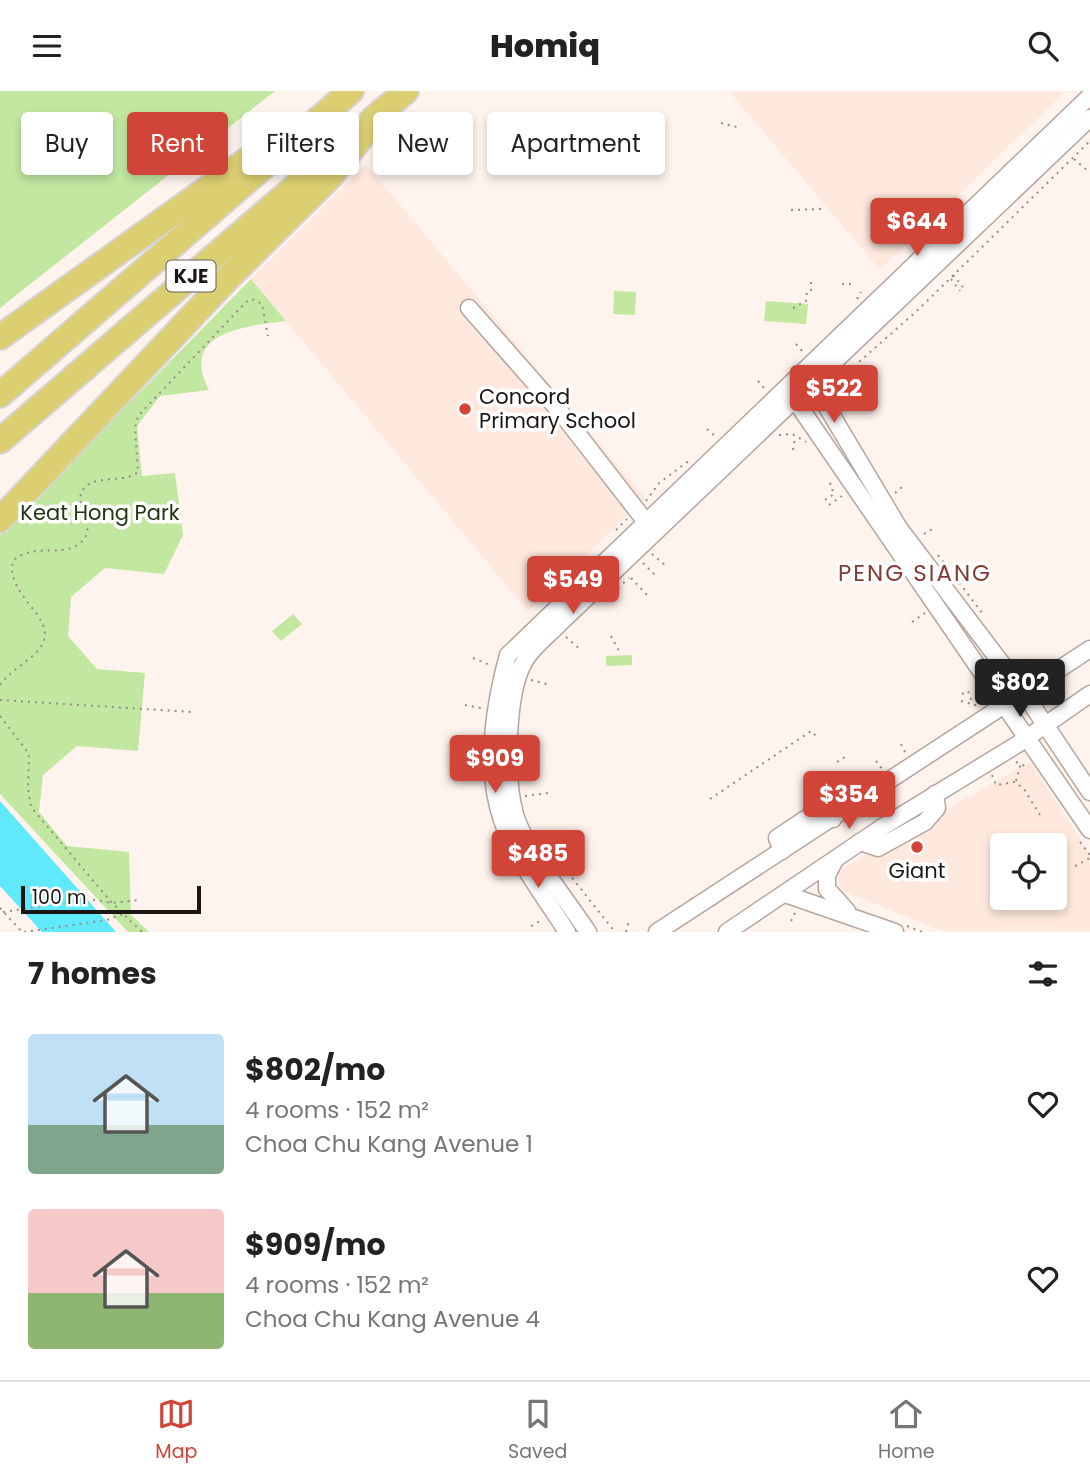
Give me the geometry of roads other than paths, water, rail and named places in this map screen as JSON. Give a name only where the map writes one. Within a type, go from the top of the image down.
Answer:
[{"type":"highway","name":"KJE","points":[[327,112],[351,91]]},
{"type":"highway","name":"KJE","points":[[0,441],[406,91]]},
{"type":"highway","points":[[0,520],[230,276],[330,177],[382,111]]},
{"type":"highway","points":[[0,337],[242,163]]},
{"type":"highway","name":"KJE","points":[[0,394],[254,175]]},
{"type":"street","points":[[587,932],[533,849],[515,814],[510,732],[512,691],[523,663],[560,623],[1090,96]]},
{"type":"street","points":[[809,377],[1090,118]]},
{"type":"street","points":[[469,308],[562,414],[646,522]]},
{"type":"street","points":[[809,377],[900,528],[1024,693],[1090,792]]},
{"type":"street","points":[[567,932],[520,857],[495,796],[496,711],[504,669],[513,648],[646,522],[791,395]]},
{"type":"street","points":[[791,395],[1090,830]]},
{"type":"street","points":[[657,932],[1090,649]]},
{"type":"street","points":[[727,932],[860,842],[1046,726],[1090,694]]},
{"type":"street","points":[[836,859],[827,875],[827,889],[832,898],[857,919]]},
{"type":"street","points":[[785,894],[895,932]]},
{"type":"water","points":[[0,801],[116,932],[42,932],[0,886]]},
{"type":"place","name":"Concord Primary School","points":[[465,409]]},
{"type":"place","name":"Giant","points":[[917,847]]},
{"type":"district","name":"PENG SIANG","points":[[915,573]]},
{"type":"park label","name":"Keat Hong Park","points":[[100,513]]}]
